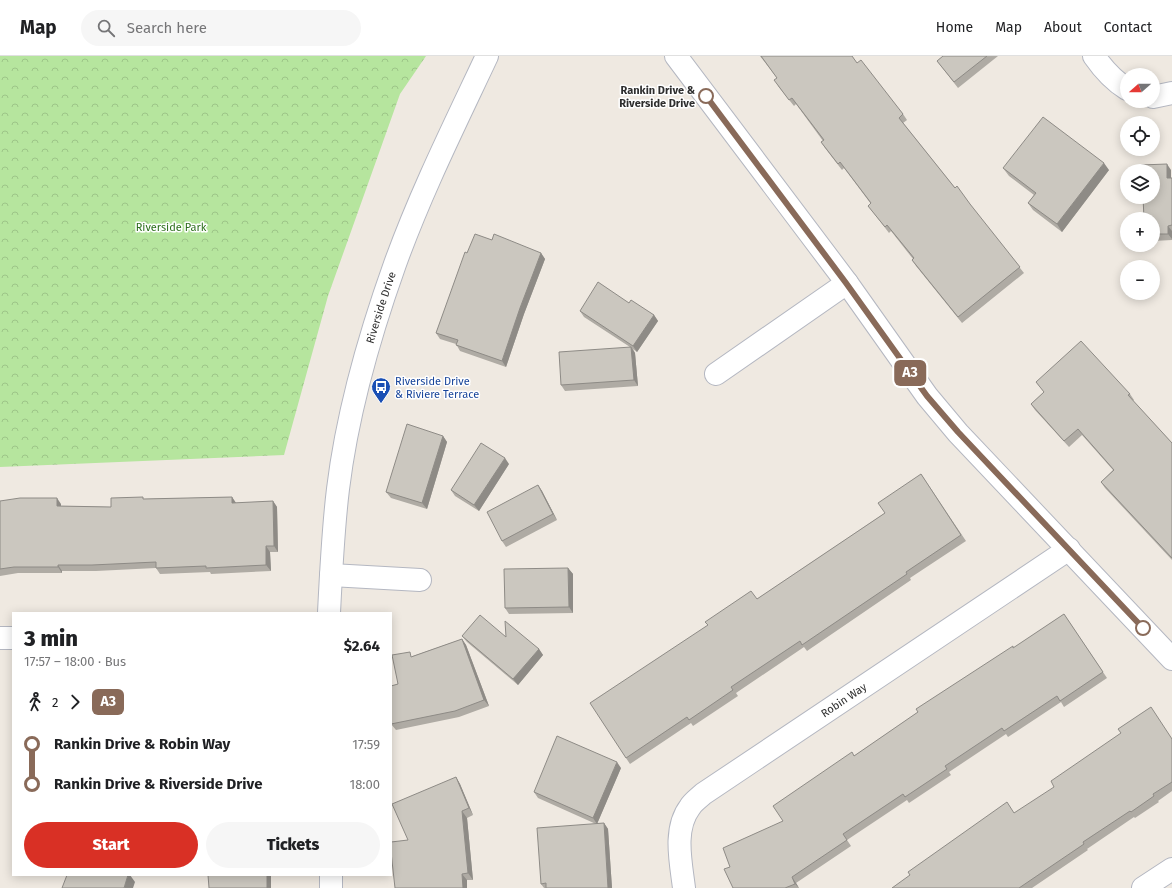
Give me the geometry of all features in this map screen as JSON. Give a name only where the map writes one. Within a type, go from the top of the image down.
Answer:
[{"type":"street","name":"Riverside Drive","points":[[330,612],[332,551],[341,472],[349,425],[371,342],[395,264],[414,216],[447,140],[488,56]]},
{"type":"street","points":[[676,56],[846,283],[927,396],[958,432],[1172,659]]},
{"type":"street","points":[[1094,56],[1102,68],[1120,85]]},
{"type":"street","points":[[1160,96],[1172,93]]},
{"type":"street","points":[[716,374],[846,283]]},
{"type":"street","name":"Robin Way","points":[[684,888],[680,845],[682,824],[689,807],[703,794],[1068,549]]},
{"type":"street","points":[[331,575],[420,580]]},
{"type":"street","points":[[0,638],[12,638]]},
{"type":"street","points":[[1143,888],[1172,869]]},
{"type":"street","points":[[331,876],[331,888]]},
{"type":"green space","name":"Riverside Park","points":[[0,56],[426,56],[400,94],[328,296],[284,455],[0,467]]},
{"type":"building","points":[[761,56],[852,56],[857,63],[861,60],[903,114],[899,118],[955,188],[957,186],[1020,267],[958,317],[912,260],[914,258],[887,225],[885,227],[868,206],[871,203],[840,162],[838,164],[821,142],[824,140],[792,98],[789,100],[774,80],[777,78]]},
{"type":"building","points":[[943,56],[987,56],[954,82],[937,61]]},
{"type":"building","points":[[1043,117],[1104,163],[1057,224],[1028,203],[1036,193],[1003,168]]},
{"type":"building","points":[[1160,164],[1167,164],[1167,178],[1172,178],[1172,225],[1168,226],[1168,234],[1160,234],[1160,212],[1144,212],[1143,204],[1160,204]]},
{"type":"building","points":[[475,234],[492,240],[494,234],[541,253],[502,361],[456,345],[458,340],[436,333],[465,252],[467,253]]},
{"type":"building","points":[[598,282],[629,303],[631,300],[654,315],[633,346],[580,311]]},
{"type":"building","points":[[1081,341],[1130,394],[1128,395],[1172,443],[1172,558],[1101,482],[1114,470],[1078,429],[1064,441],[1031,404],[1044,392],[1036,382]]},
{"type":"building","points":[[631,347],[634,380],[561,385],[559,352]]},
{"type":"building","points":[[407,424],[443,436],[422,503],[386,492]]},
{"type":"building","points":[[481,443],[505,458],[474,505],[451,490]]},
{"type":"building","points":[[921,474],[961,535],[906,572],[907,574],[802,645],[800,641],[731,687],[733,690],[689,720],[687,717],[626,758],[590,703],[708,625],[705,622],[751,591],[757,599],[885,513],[878,503]]},
{"type":"building","points":[[538,485],[553,514],[502,541],[487,512]]},
{"type":"building","points":[[143,497],[143,499],[232,497],[232,503],[273,501],[274,546],[266,546],[266,565],[206,568],[206,566],[156,568],[156,562],[58,565],[58,567],[14,567],[0,569],[0,501],[20,498],[57,498],[57,506],[111,507],[111,498]]},
{"type":"building","points":[[568,568],[569,607],[505,608],[504,569]]},
{"type":"building","points":[[1064,614],[1103,672],[1060,701],[1057,696],[1004,731],[1002,728],[945,766],[947,769],[905,797],[903,794],[843,834],[847,840],[792,877],[795,884],[785,888],[733,888],[724,869],[730,867],[723,848],[783,821],[773,806],[852,752],[854,756],[918,712],[916,709]]},
{"type":"building","points":[[480,615],[506,637],[505,621],[539,649],[513,679],[462,636]]},
{"type":"building","points":[[462,639],[484,700],[455,711],[392,724],[392,686],[398,684],[392,655],[410,652],[411,657]]},
{"type":"building","points":[[1151,707],[1172,739],[1172,782],[1153,794],[1154,796],[1083,842],[1084,844],[1019,888],[892,888],[910,875],[908,872],[1007,802],[1014,813],[1054,787],[1051,781],[1121,733],[1118,729]]},
{"type":"building","points":[[557,736],[617,762],[593,818],[534,792]]},
{"type":"building","points":[[456,777],[469,808],[462,811],[468,873],[462,874],[463,888],[395,888],[392,861],[392,842],[408,840],[392,804]]},
{"type":"building","points":[[604,823],[608,888],[546,888],[546,883],[541,884],[537,828]]},
{"type":"building","points":[[67,876],[128,876],[124,888],[62,888]]},
{"type":"building","points":[[208,876],[267,876],[267,888],[209,888]]},
{"type":"bus line","name":"A3","points":[[706,96],[846,283],[927,396],[958,432],[1143,628]]},
{"type":"place","name":"Rankin Drive & Riverside Drive","points":[[706,96]]},
{"type":"place","name":"Riverside Drive & Riviere Terrace","points":[[381,404]]}]
